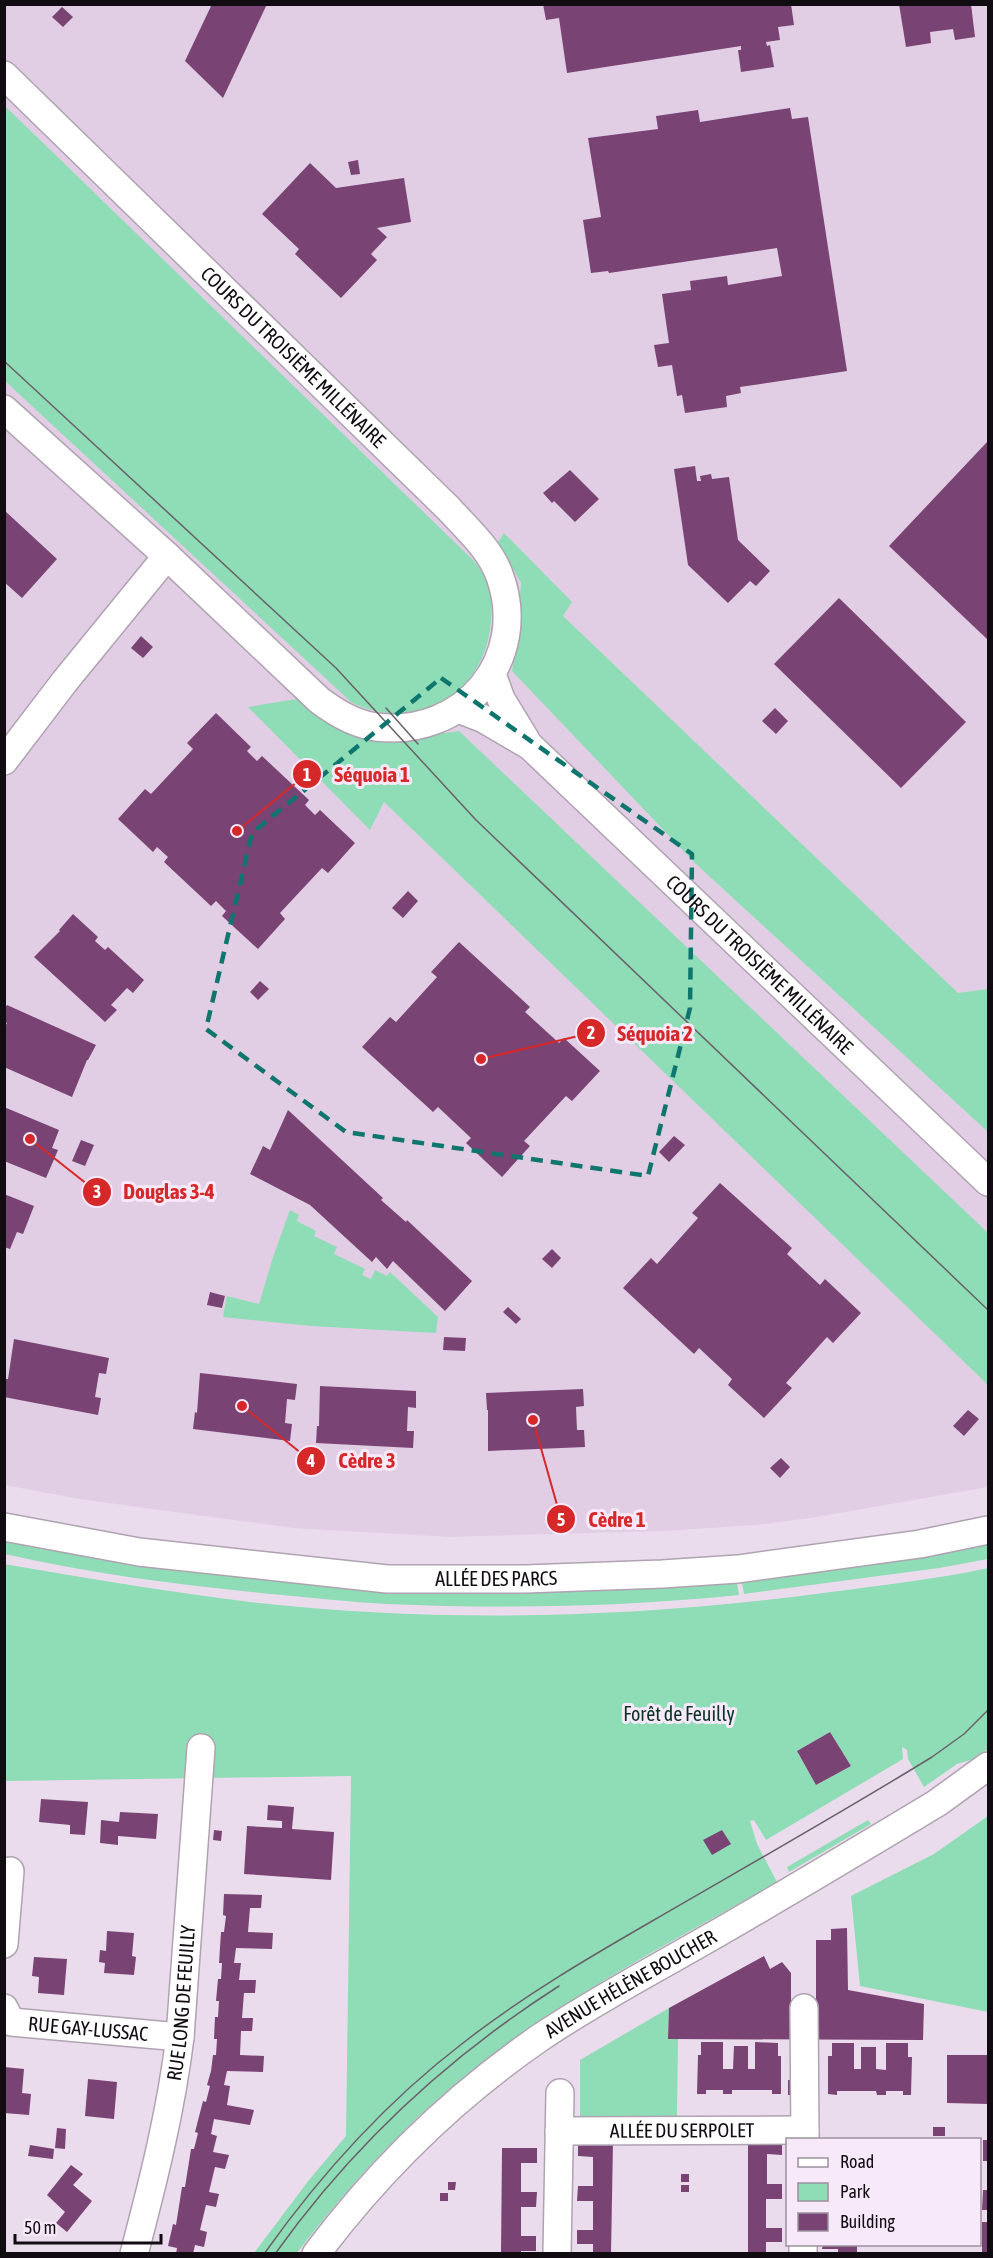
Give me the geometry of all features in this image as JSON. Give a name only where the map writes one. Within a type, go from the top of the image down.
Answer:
[{"type":"street","name":"COURS DU TROISIÈME MILLÉNAIRE","points":[[4,75],[430,491],[488,551],[500,575],[507,608],[505,642],[492,674],[478,693],[442,718],[404,728],[375,726],[341,715],[319,700],[167,556],[4,409]]},
{"type":"street","points":[[4,761],[64,681],[167,556]]},
{"type":"street","name":"COURS DU TROISIÈME MILLÉNAIRE","points":[[492,674],[504,706],[530,746]]},
{"type":"street","name":"COURS DU TROISIÈME MILLÉNAIRE","points":[[458,709],[484,719],[530,746],[988,1182]]},
{"type":"street","name":"ALLÉE DES PARCS","points":[[4,1527],[140,1552],[387,1579],[525,1579],[738,1569],[920,1544],[988,1530]]},
{"type":"street","name":"RUE LONG DE FEUILLY","points":[[134,2253],[166,2126],[180,2037],[201,1748]]},
{"type":"street","name":"AVENUE HÉLÈNE BOUCHER","points":[[316,2253],[363,2195],[397,2158],[504,2063],[581,2012],[937,1803],[988,1766]]},
{"type":"street","points":[[4,1944],[10,1871]]},
{"type":"street","name":"RUE GAY-LUSSAC","points":[[4,2008],[11,2022],[180,2037]]},
{"type":"street","points":[[804,2008],[805,2135]]},
{"type":"street","points":[[557,2253],[560,2093]]},
{"type":"street","name":"ALLÉE DU SERPOLET","points":[[559,2131],[805,2135]]},
{"type":"highlighted area","points":[[441,678],[692,854],[690,1008],[648,1176],[346,1132],[206,1029],[252,833]]},
{"type":"shaded area","points":[[4,5],[988,5],[988,1487],[811,1518],[756,1525],[663,1531],[449,1537],[293,1528],[79,1499],[5,1485]]},
{"type":"green space","points":[[4,105],[474,561],[489,586],[492,605],[490,630],[484,654],[472,674],[457,691],[439,703],[419,711],[397,713],[374,711],[351,702],[5,381]]},
{"type":"green space","points":[[504,533],[572,602],[563,616],[958,993],[988,989],[988,1132],[696,864],[512,671],[521,583],[498,542]]},
{"type":"green space","points":[[296,699],[384,742],[459,731],[987,1232],[988,1385],[384,802],[370,830],[248,707]]},
{"type":"green space","points":[[290,1210],[299,1215],[297,1221],[316,1231],[314,1236],[337,1247],[334,1254],[365,1269],[362,1275],[371,1279],[375,1270],[387,1276],[390,1272],[438,1317],[436,1333],[311,1326],[223,1317],[227,1296],[259,1304]]},
{"type":"green space","points":[[5,1538],[244,1575],[736,1578],[739,1595],[563,1606],[360,1602],[177,1584],[74,1568],[5,1554]]},
{"type":"green space","points":[[988,1542],[988,1559],[939,1568],[744,1594],[741,1578]]},
{"type":"green space","name":"Forêt de Feuilly","points":[[4,1564],[250,1602],[323,1609],[468,1615],[541,1615],[686,1608],[871,1587],[988,1568],[988,1749],[977,1758],[957,1764],[924,1787],[908,1759],[907,1750],[902,1747],[903,1759],[766,1840],[754,1820],[750,1821],[757,1844],[777,1882],[592,1987],[486,2059],[434,2102],[385,2150],[362,2174],[297,2253],[254,2253],[309,2180],[346,2136],[351,1776],[5,1781]],"holes":[[[830,1732],[851,1766],[816,1785],[797,1751]]]},
{"type":"green space","points":[[988,1816],[988,2012],[860,1986],[851,1896],[934,1854]]},
{"type":"green space","points":[[868,1820],[871,1824],[789,1872],[787,1867]]},
{"type":"green space","points":[[669,2008],[668,2039],[678,2039],[677,2116],[580,2116],[580,2060]]},
{"type":"building","points":[[212,4],[267,4],[223,98],[185,61]]},
{"type":"building","points":[[543,4],[791,4],[794,25],[778,27],[780,40],[766,42],[767,46],[770,45],[774,67],[741,72],[738,50],[741,50],[741,46],[567,73],[559,18],[546,20]]},
{"type":"building","points":[[899,4],[971,4],[975,37],[955,40],[953,29],[930,32],[931,43],[906,47]]},
{"type":"building","points":[[62,7],[73,17],[63,27],[52,17]]},
{"type":"building","points":[[790,108],[792,119],[808,117],[847,371],[740,387],[741,393],[726,396],[727,407],[685,413],[682,395],[677,396],[672,365],[658,367],[654,345],[669,343],[662,294],[691,290],[690,281],[727,276],[728,285],[782,276],[777,248],[609,273],[608,271],[591,273],[583,220],[601,217],[588,138],[658,129],[656,116],[698,110],[700,122]]},
{"type":"building","points":[[358,160],[360,174],[351,175],[348,162]]},
{"type":"building","points":[[310,163],[336,188],[404,178],[411,222],[377,228],[387,237],[371,254],[377,260],[341,298],[295,254],[299,249],[262,214]]},
{"type":"building","points":[[988,441],[988,640],[889,546]]},
{"type":"building","points":[[695,466],[697,481],[701,481],[700,476],[711,474],[712,479],[729,477],[738,540],[770,571],[756,586],[750,581],[728,603],[688,565],[674,469]]},
{"type":"building","points":[[570,470],[599,499],[575,522],[543,493]]},
{"type":"building","points":[[4,510],[57,559],[22,598],[4,582]]},
{"type":"building","points":[[839,598],[966,722],[901,788],[774,664]]},
{"type":"building","points":[[141,636],[153,647],[143,658],[131,648]]},
{"type":"building","points":[[775,708],[788,721],[776,734],[762,721]]},
{"type":"building","points":[[216,713],[251,747],[247,751],[257,761],[262,756],[309,800],[305,805],[315,815],[320,810],[355,843],[328,873],[322,868],[280,913],[285,919],[258,949],[222,916],[226,911],[216,901],[211,906],[164,862],[168,857],[157,847],[153,852],[118,819],[145,789],[151,794],[193,749],[187,743]]},
{"type":"building","points":[[408,891],[418,901],[403,918],[392,908]]},
{"type":"building","points":[[73,914],[98,937],[95,941],[105,950],[108,947],[144,980],[133,993],[127,988],[111,1005],[117,1010],[105,1022],[34,957]]},
{"type":"building","points":[[459,942],[530,1007],[525,1012],[559,1043],[564,1038],[600,1071],[572,1101],[566,1096],[524,1141],[530,1146],[502,1177],[466,1143],[471,1138],[438,1107],[433,1112],[362,1047],[390,1017],[396,1022],[437,977],[431,972]]},
{"type":"building","points":[[260,981],[269,989],[258,1000],[250,992]]},
{"type":"building","points":[[7,1005],[96,1045],[87,1060],[72,1097],[4,1067],[4,1028],[7,1023],[4,1022],[4,1010]]},
{"type":"building","points":[[4,1107],[59,1130],[52,1148],[58,1150],[46,1178],[4,1161]]},
{"type":"building","points":[[288,1110],[383,1198],[381,1200],[406,1222],[407,1220],[472,1281],[445,1311],[393,1261],[387,1269],[376,1257],[372,1262],[310,1205],[250,1174],[263,1146],[270,1150]]},
{"type":"building","points":[[674,1136],[685,1145],[669,1162],[659,1152]]},
{"type":"building","points":[[81,1140],[94,1145],[85,1166],[72,1161]]},
{"type":"building","points":[[720,1183],[792,1248],[787,1254],[820,1285],[825,1279],[861,1313],[833,1343],[827,1337],[786,1383],[792,1388],[764,1418],[728,1385],[732,1379],[699,1348],[694,1354],[623,1288],[651,1258],[657,1264],[698,1218],[692,1213]]},
{"type":"building","points":[[4,1194],[34,1206],[23,1234],[17,1232],[10,1249],[4,1247]]},
{"type":"building","points":[[552,1249],[561,1258],[552,1268],[542,1259]]},
{"type":"building","points":[[210,1292],[225,1296],[222,1308],[207,1305]]},
{"type":"building","points":[[508,1307],[521,1319],[516,1324],[503,1312]]},
{"type":"building","points":[[444,1337],[466,1338],[465,1351],[443,1350]]},
{"type":"building","points":[[14,1339],[109,1358],[106,1374],[99,1373],[95,1397],[101,1398],[98,1415],[4,1397],[4,1386],[8,1379]]},
{"type":"building","points":[[200,1373],[297,1384],[295,1400],[287,1399],[285,1423],[292,1424],[290,1441],[193,1429],[195,1412],[197,1413]]},
{"type":"building","points":[[320,1386],[416,1391],[416,1408],[408,1407],[407,1431],[414,1431],[413,1448],[316,1443],[317,1426],[319,1426]]},
{"type":"building","points":[[583,1389],[584,1406],[576,1407],[577,1430],[584,1430],[585,1447],[488,1451],[486,1393]]},
{"type":"building","points":[[968,1410],[979,1419],[964,1436],[953,1426]]},
{"type":"building","points":[[781,1458],[790,1467],[780,1478],[770,1468]]},
{"type":"building","points":[[830,1732],[851,1766],[816,1785],[797,1751]]},
{"type":"building","points":[[41,1799],[88,1802],[85,1835],[70,1834],[70,1825],[39,1822]]},
{"type":"building","points":[[268,1805],[294,1807],[292,1829],[334,1832],[331,1880],[244,1874],[247,1826],[282,1828],[282,1821],[267,1820]]},
{"type":"building","points":[[120,1812],[158,1814],[156,1839],[118,1836],[118,1845],[100,1843],[101,1820],[119,1822]]},
{"type":"building","points":[[214,1830],[222,1831],[221,1841],[213,1840]]},
{"type":"building","points":[[722,1830],[731,1844],[712,1855],[703,1840]]},
{"type":"building","points":[[224,1894],[262,1895],[261,1908],[250,1908],[248,1932],[273,1933],[272,1949],[236,1948],[234,1963],[241,1963],[239,1980],[256,1980],[255,1993],[244,1993],[242,2018],[253,2018],[252,2031],[241,2031],[240,2055],[264,2056],[263,2072],[227,2071],[224,2085],[230,2086],[227,2105],[254,2110],[250,2125],[214,2119],[211,2134],[217,2136],[213,2152],[229,2155],[225,2169],[215,2167],[209,2192],[219,2194],[216,2207],[206,2205],[200,2230],[207,2232],[204,2247],[195,2245],[193,2254],[176,2254],[177,2248],[168,2246],[173,2224],[176,2225],[182,2187],[185,2187],[191,2149],[194,2149],[198,2133],[195,2132],[203,2101],[206,2102],[210,2086],[207,2085],[213,2055],[216,2055],[215,2017],[218,2017],[219,2001],[216,2001],[218,1979],[221,1979],[222,1963],[219,1963],[221,1932],[224,1932],[226,1916],[223,1915]]},
{"type":"building","points":[[847,1928],[848,1990],[924,2004],[923,2040],[668,2039],[669,2008],[764,1956],[770,1969],[782,1962],[791,1973],[791,2008],[816,2008],[816,1940],[831,1940],[831,1929]]},
{"type":"building","points":[[107,1931],[134,1933],[132,1956],[136,1957],[134,1975],[104,1973],[105,1963],[99,1962],[100,1950],[106,1951]]},
{"type":"building","points":[[34,1957],[67,1959],[64,1995],[38,1993],[39,1977],[32,1976]]},
{"type":"building","points":[[701,2042],[723,2042],[723,2069],[733,2069],[734,2046],[748,2046],[748,2069],[755,2069],[755,2042],[778,2043],[778,2056],[781,2056],[781,2094],[772,2094],[772,2090],[732,2090],[732,2094],[723,2094],[723,2090],[706,2090],[706,2094],[697,2094],[698,2055],[701,2055]]},
{"type":"building","points":[[832,2043],[854,2043],[854,2069],[861,2069],[861,2047],[876,2047],[876,2069],[886,2070],[886,2043],[908,2043],[908,2057],[912,2057],[911,2095],[903,2095],[903,2091],[886,2091],[886,2095],[877,2095],[876,2091],[837,2091],[837,2095],[828,2094],[828,2056],[832,2056]]},
{"type":"building","points":[[947,2055],[988,2055],[988,2104],[947,2103]]},
{"type":"building","points":[[4,2067],[24,2069],[22,2093],[31,2094],[29,2115],[4,2113]]},
{"type":"building","points":[[88,2079],[117,2082],[114,2119],[85,2116]]},
{"type":"building","points":[[788,2080],[794,2080],[794,2095],[788,2095]]},
{"type":"building","points":[[933,2127],[945,2127],[945,2136],[933,2136]]},
{"type":"building","points":[[57,2128],[66,2129],[65,2149],[55,2148]]},
{"type":"building","points":[[748,2140],[782,2140],[782,2155],[767,2154],[767,2184],[782,2184],[782,2199],[766,2199],[766,2228],[782,2228],[782,2242],[766,2242],[766,2254],[748,2254]]},
{"type":"building","points":[[983,2140],[988,2140],[988,2161],[983,2161]]},
{"type":"building","points":[[578,2142],[613,2142],[611,2254],[593,2254],[593,2244],[577,2244],[577,2230],[593,2230],[593,2201],[577,2201],[578,2186],[593,2186],[593,2157],[578,2156]]},
{"type":"building","points":[[30,2145],[54,2149],[53,2159],[28,2156]]},
{"type":"building","points":[[502,2148],[537,2148],[537,2163],[521,2163],[521,2192],[537,2192],[536,2207],[521,2207],[521,2236],[536,2236],[536,2251],[501,2254]]},
{"type":"building","points":[[71,2165],[83,2174],[73,2185],[92,2201],[67,2232],[56,2223],[65,2212],[47,2195]]},
{"type":"building","points":[[681,2174],[689,2174],[689,2182],[681,2182]]},
{"type":"building","points":[[448,2182],[456,2182],[455,2190],[448,2190]]},
{"type":"building","points":[[681,2185],[689,2185],[689,2192],[681,2192]]},
{"type":"building","points":[[983,2190],[988,2190],[988,2210],[982,2210]]},
{"type":"building","points":[[440,2193],[448,2193],[448,2201],[440,2201]]},
{"type":"building","points":[[982,2222],[988,2222],[988,2254],[982,2254]]},
{"type":"building","points":[[823,2246],[857,2246],[857,2254],[838,2254],[838,2249],[822,2249]]},
{"type":"tram line","points":[[4,361],[336,668],[476,820],[988,1310]]},
{"type":"tram line","points":[[386,708],[418,744]]},
{"type":"tram line","points":[[264,2254],[331,2168],[381,2115],[435,2066],[486,2026],[532,1993],[580,1963],[932,1757],[964,1734],[988,1710]]},
{"type":"tram line","points":[[275,2254],[336,2177],[404,2106],[479,2043],[518,2013],[559,1986]]},
{"type":"place","name":"Séquoia 1","points":[[237,831]]},
{"type":"place","name":"Séquoia 2","points":[[481,1059]]},
{"type":"place","name":"Douglas 3-4","points":[[30,1139]]},
{"type":"place","name":"Cèdre 3","points":[[242,1406]]},
{"type":"place","name":"Cèdre 1","points":[[533,1420]]}]
